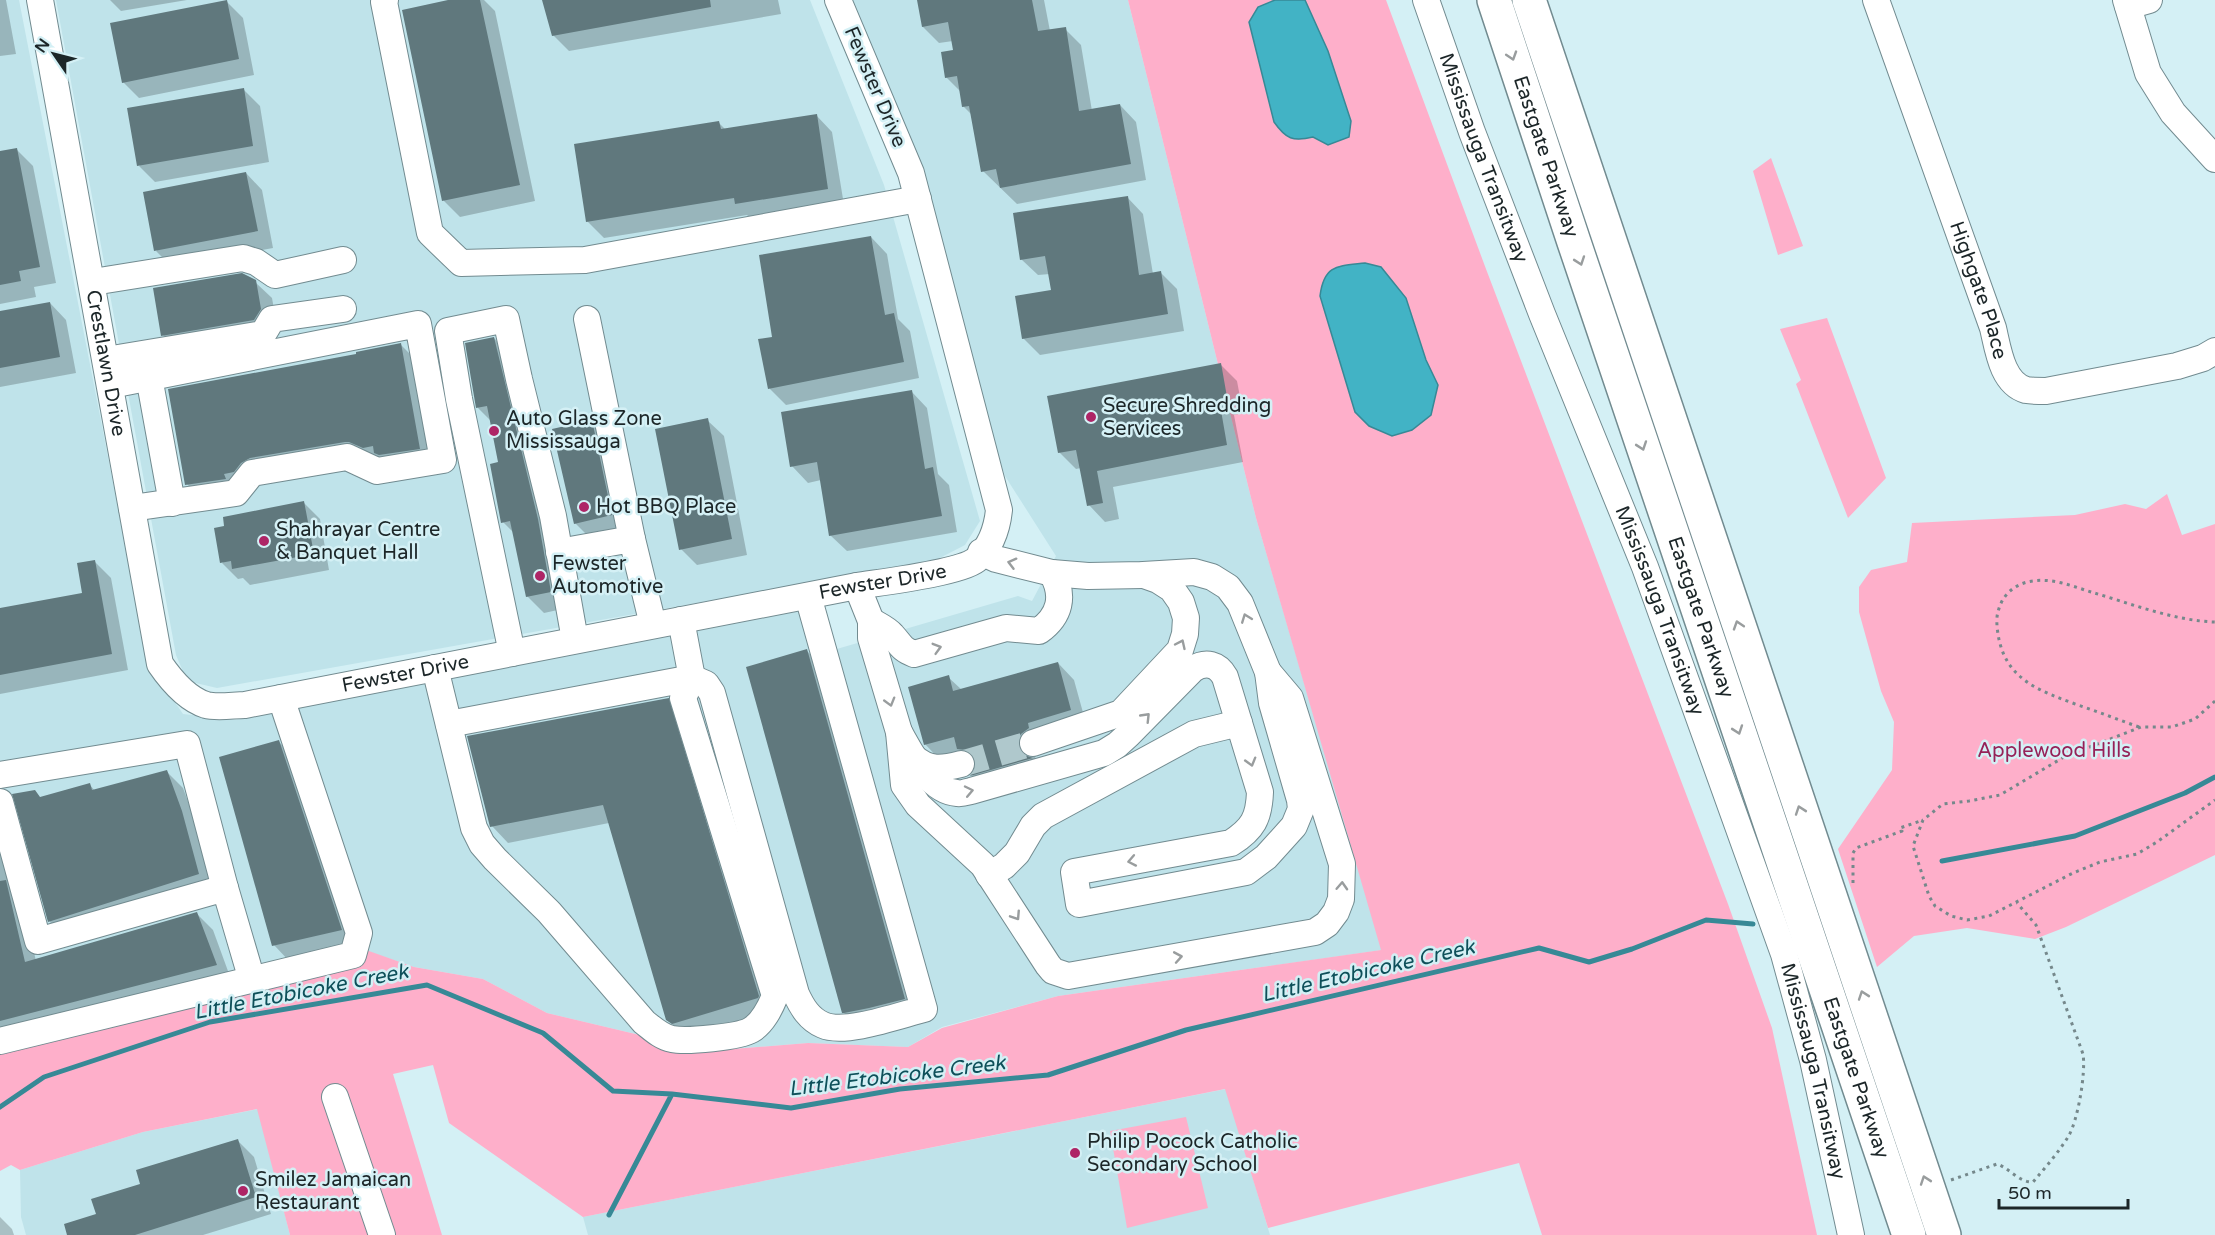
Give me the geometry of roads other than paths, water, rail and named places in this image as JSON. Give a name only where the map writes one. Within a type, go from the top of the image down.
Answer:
[{"type":"main road","name":"Eastgate Parkway","points":[[1494,0],[1909,1235]]},
{"type":"main road","name":"Eastgate Parkway","points":[[1529,0],[1944,1235]]},
{"type":"street","name":"Crestlawn Drive","points":[[40,0],[93,282],[160,664],[169,677],[186,693],[207,705]]},
{"type":"street","points":[[386,0],[384,2],[430,233],[461,263],[585,260],[918,199]]},
{"type":"street","name":"Fewster Drive","points":[[207,705],[245,705],[857,586],[957,569],[975,560],[990,542],[997,528],[999,510],[911,172],[838,0]]},
{"type":"street","name":"Mississauga Transitway","points":[[1426,0],[1472,132],[1538,304],[1645,567],[1784,954],[1813,1060],[1851,1235]]},
{"type":"street","name":"Highgate Place","points":[[1876,0],[1994,328],[2000,357],[2010,379],[2025,390],[2046,391],[2177,366],[2203,358],[2215,351]]},
{"type":"street","points":[[2134,2],[2148,73],[2159,94],[2173,113],[2215,159]]},
{"type":"street","points":[[93,282],[243,258],[256,261],[275,275],[343,260]]},
{"type":"street","points":[[106,360],[263,334],[272,319],[343,309]]},
{"type":"street","points":[[512,653],[459,399],[448,331],[507,318],[519,379],[553,516],[575,640]]},
{"type":"street","points":[[586,319],[632,539],[653,625]]},
{"type":"street","points":[[111,385],[418,324],[443,460],[377,471],[347,457],[252,473],[236,493],[132,508]]},
{"type":"street","points":[[149,377],[172,503]]},
{"type":"street","points":[[560,552],[632,539]]},
{"type":"street","points":[[899,732],[923,772],[938,785],[956,793],[971,791],[1104,753],[1117,745],[1193,669],[1205,664],[1217,667],[1225,677],[1260,792],[1259,808],[1254,822],[1244,835],[1231,843],[1074,872],[1079,904],[1246,872],[1266,857],[1299,818],[1300,800],[1272,703],[1268,672],[1240,603],[1228,587],[1212,577],[1194,572],[1088,576],[1052,573],[996,559],[981,552]]},
{"type":"street","points":[[871,621],[892,634],[897,643],[914,654],[1006,628],[1039,631],[1055,615],[1059,605],[1060,594],[1052,573]]},
{"type":"street","points":[[1117,745],[1089,747],[1042,740],[1071,728],[1121,713],[1180,650],[1185,634],[1186,618],[1181,602],[1172,589],[1158,580],[1143,575]]},
{"type":"street","points":[[857,586],[871,621],[871,638],[899,732],[902,773],[910,796],[982,865],[1048,965],[1060,975],[1068,976],[1315,932],[1327,924],[1336,912],[1341,898],[1342,864],[1290,698],[1268,672]]},
{"type":"street","points":[[449,724],[692,678],[706,684],[712,693],[796,994],[805,1013],[823,1026],[843,1029],[924,1009],[808,596]]},
{"type":"street","points":[[435,668],[474,828],[482,844],[549,912],[644,1022],[658,1033],[670,1039],[685,1041],[735,1034],[751,1030],[762,1019],[775,996],[683,698],[692,678],[681,620]]},
{"type":"street","points":[[0,1041],[353,955],[359,933],[281,698]]},
{"type":"street","points":[[989,875],[1004,866],[1017,853],[1029,831],[1043,816],[1194,734],[1239,723]]},
{"type":"street","points":[[0,775],[187,744],[252,980]]},
{"type":"street","points":[[913,757],[930,768],[940,769],[961,764]]},
{"type":"street","points":[[0,802],[38,941],[225,888]]},
{"type":"street","points":[[335,1097],[382,1235]]},
{"type":"water","points":[[1275,0],[1305,0],[1328,51],[1351,121],[1349,137],[1328,145],[1313,137],[1290,138],[1274,122],[1249,22],[1258,7]]},
{"type":"water","points":[[1365,263],[1381,267],[1406,298],[1426,360],[1438,385],[1431,415],[1412,430],[1392,436],[1369,426],[1355,412],[1320,296],[1329,272],[1340,266]]},
{"type":"waterway","name":"Little Etobicoke Creek","points":[[1942,861],[2075,836],[2185,793],[2215,777]]},
{"type":"waterway","name":"Little Etobicoke Creek","points":[[0,1107],[44,1077],[210,1022],[427,985],[543,1033],[613,1091],[672,1094],[791,1108],[900,1089],[1048,1075],[1186,1030],[1539,948],[1589,962],[1632,949],[1706,920],[1753,924]]},
{"type":"waterway","points":[[609,1215],[672,1094]]},
{"type":"tunnel","points":[[961,764],[1033,743]]},
{"type":"place","name":"Secure Shredding Services","points":[[1091,417]]},
{"type":"place","name":"Auto Glass Zone Mississauga","points":[[494,431]]},
{"type":"place","name":"Hot BBQ Place","points":[[584,507]]},
{"type":"place","name":"Shahrayar Centre & Banquet Hall","points":[[264,541]]},
{"type":"place","name":"Fewster Automotive","points":[[540,576]]},
{"type":"place","name":"Philip Pocock Catholic Secondary School","points":[[1075,1153]]},
{"type":"place","name":"Smilez Jamaican Restaurant","points":[[243,1191]]},
{"type":"park label","name":"Applewood Hills","points":[[2054,751]]}]
